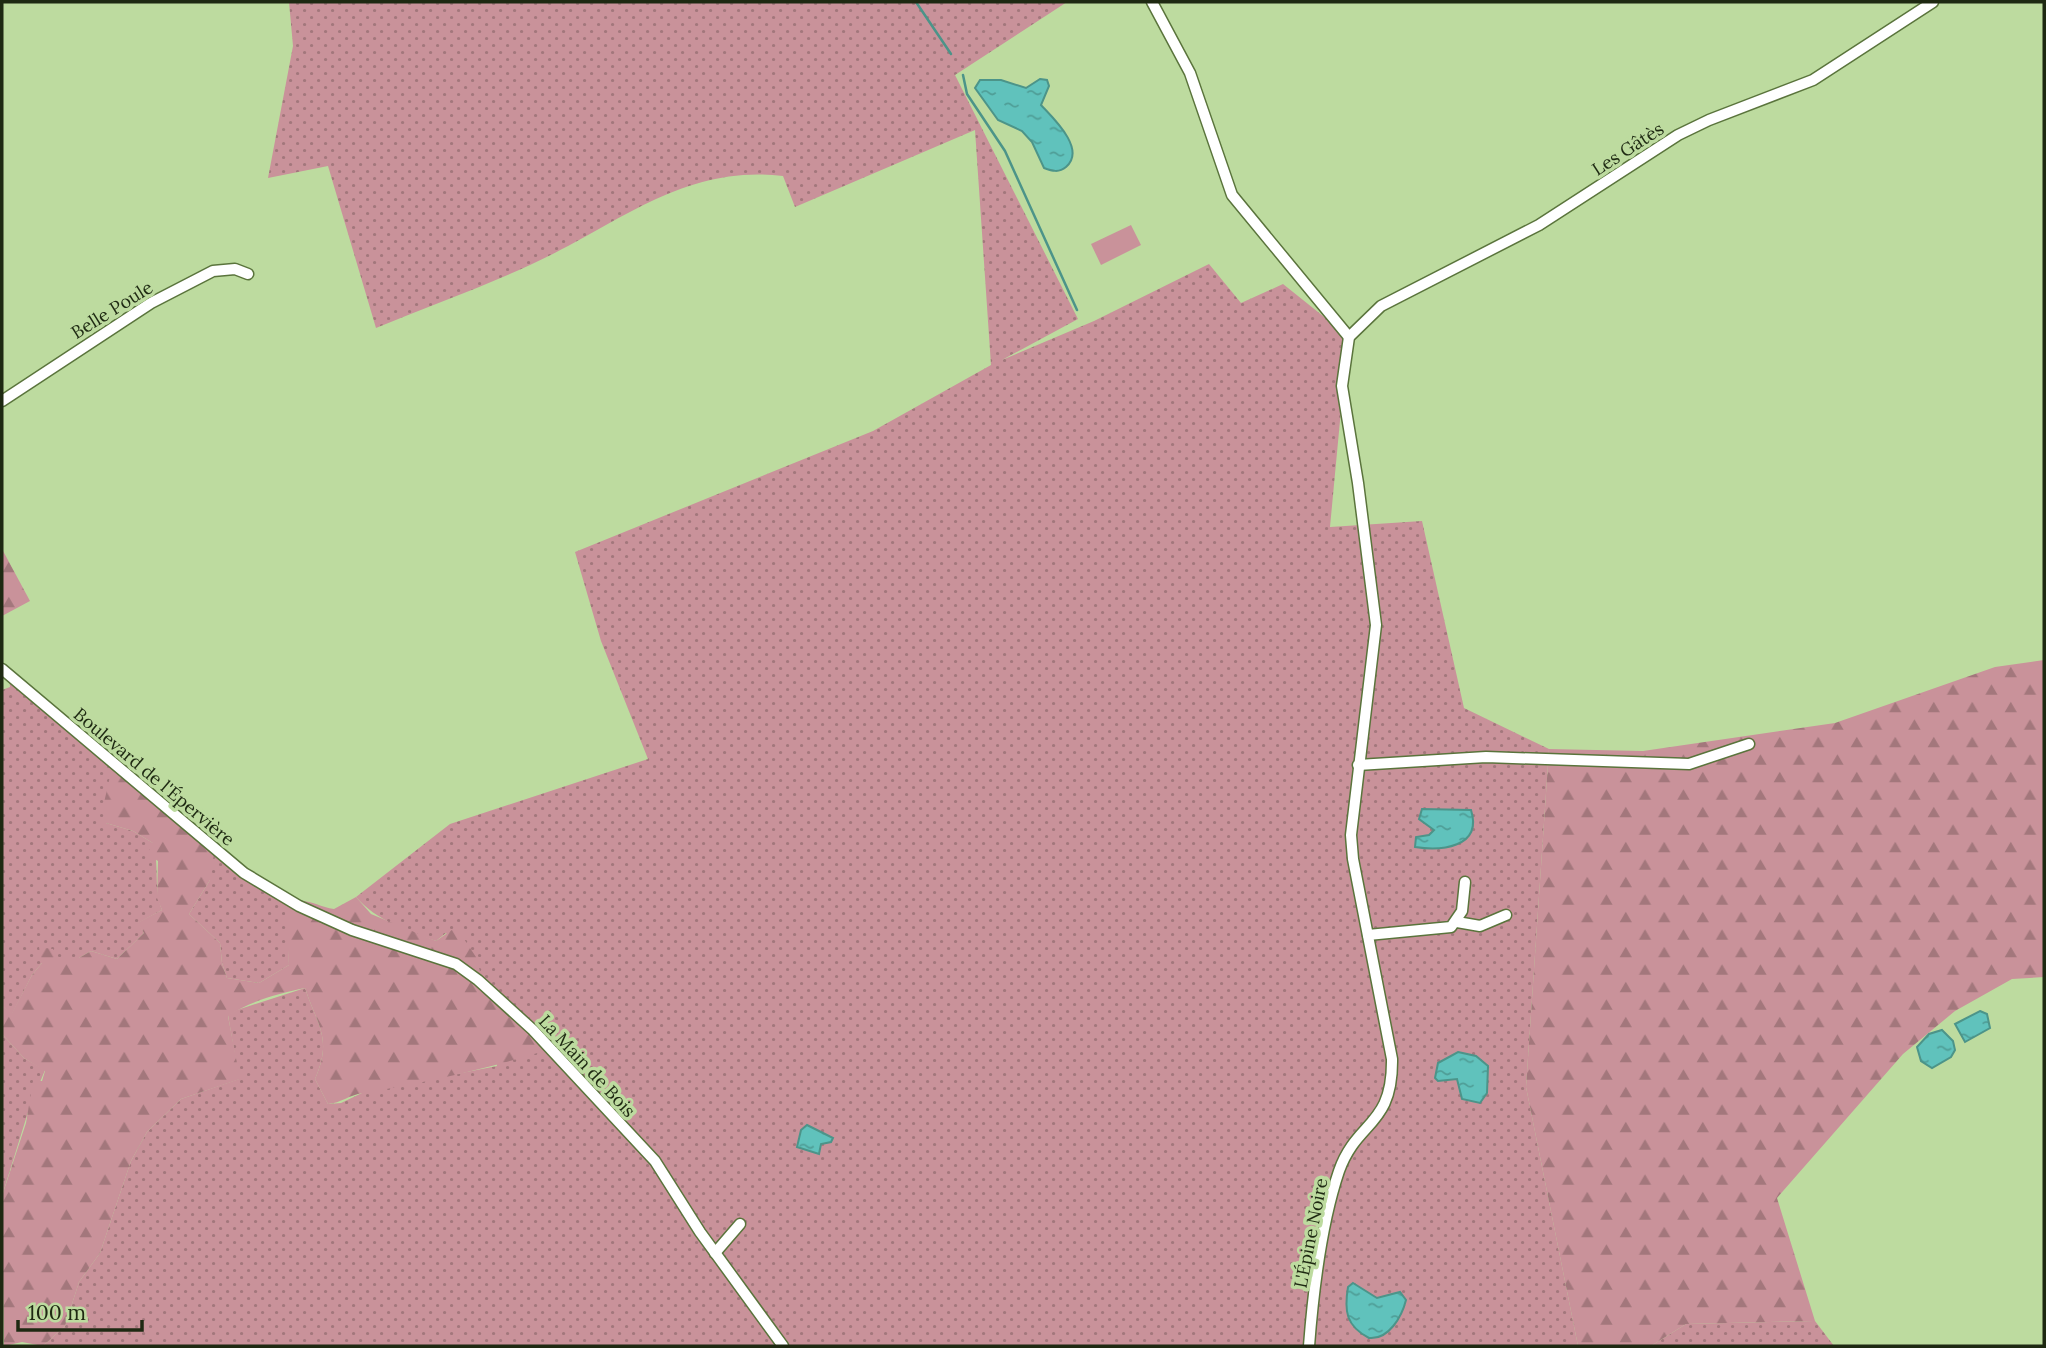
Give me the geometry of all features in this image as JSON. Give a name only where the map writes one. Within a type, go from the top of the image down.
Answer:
[{"type":"street","points":[[1152,2],[1189,72],[1232,195],[1349,337]]},
{"type":"street","name":"Les Gâtès","points":[[1349,337],[1381,306],[1539,225],[1678,135],[1709,120],[1814,80],[1933,2]]},
{"type":"street","name":"Belle Poule","points":[[2,401],[151,303],[213,271],[235,269],[248,274]]},
{"type":"street","name":"L'Épine Noire","points":[[1309,1346],[1321,1257],[1339,1171],[1349,1149],[1381,1114],[1389,1100],[1393,1081],[1392,1059],[1352,835],[1357,765],[1376,625],[1358,483],[1342,386],[1349,337]]},
{"type":"street","name":"Boulevard de l'Épervière","points":[[2,669],[244,873],[292,902]]},
{"type":"street","points":[[1357,765],[1486,757],[1689,764],[1749,744]]},
{"type":"street","points":[[1368,935],[1444,930],[1457,922],[1462,911],[1465,882]]},
{"type":"street","name":"La Main de Bois","points":[[292,902],[352,930],[456,964],[478,980],[533,1030],[655,1161],[715,1253],[783,1346]]},
{"type":"street","points":[[1457,922],[1480,926],[1506,915]]},
{"type":"street","points":[[715,1253],[740,1224]]},
{"type":"green space","points":[[289,2],[1067,2],[955,75],[1078,319],[1002,360],[1094,321],[1209,264],[1241,303],[1283,284],[1348,336],[1330,527],[1422,521],[1464,708],[1549,749],[1526,1087],[1578,1346],[43,1346],[65,1326],[79,1282],[100,1253],[131,1161],[147,1132],[181,1099],[239,1079],[228,1015],[305,988],[323,1042],[323,1053],[315,1079],[328,1104],[341,1103],[364,1092],[497,1066],[482,979],[446,933],[436,941],[403,929],[383,919],[356,897],[450,824],[648,759],[601,641],[575,552],[873,431],[991,365],[975,130],[795,207],[783,176],[747,175],[713,179],[682,189],[651,201],[530,265],[376,328],[328,166],[268,178],[293,46]]},
{"type":"green space","points":[[1131,225],[1141,245],[1101,265],[1091,244]]},
{"type":"green space","points":[[2,549],[30,601],[2,616]]},
{"type":"green space","points":[[2044,660],[2044,977],[2012,979],[1955,1011],[1903,1054],[1777,1198],[1815,1321],[1686,1324],[1651,1346],[1578,1346],[1526,1087],[1549,749],[1643,751],[1835,723],[1995,667]]},
{"type":"green space","points":[[8,669],[287,906],[289,965],[259,983],[227,978],[220,943],[189,914],[210,880],[106,812],[106,823],[133,831],[153,843],[162,910],[138,923],[144,933],[117,959],[91,951],[79,958],[42,963],[32,975],[12,1014],[2,1006],[2,690],[10,687]]},
{"type":"green space","points":[[112,768],[214,853],[210,880],[189,914],[220,943],[227,978],[259,983],[289,965],[285,908],[291,904],[303,901],[334,909],[356,897],[371,914],[436,941],[456,927],[476,957],[482,979],[525,1016],[547,1050],[455,1075],[358,1094],[328,1104],[315,1079],[323,1053],[323,1042],[305,988],[265,998],[246,1006],[228,1016],[240,1079],[181,1099],[147,1132],[131,1161],[100,1253],[79,1282],[65,1326],[43,1346],[22,1342],[4,1346],[2,1196],[26,1123],[33,1081],[42,1081],[45,1071],[24,1058],[2,1034],[2,1006],[12,1013],[32,975],[42,963],[39,947],[53,949],[56,958],[79,958],[91,951],[117,959],[144,933],[137,923],[162,910],[157,898],[158,861],[147,854],[153,843],[133,831],[106,823],[103,807]]},
{"type":"green space","points":[[2,1034],[24,1058],[45,1070],[29,1109],[2,1196]]},
{"type":"green space","points":[[1815,1321],[1834,1346],[1651,1346],[1686,1324]]},
{"type":"water","points":[[1040,79],[1047,80],[1049,86],[1041,105],[1059,125],[1072,151],[1071,160],[1066,167],[1058,171],[1044,168],[1032,142],[1022,131],[998,120],[975,88],[980,80],[1001,80],[1026,88]]},
{"type":"water","points":[[1422,809],[1471,810],[1471,832],[1457,844],[1447,847],[1415,847],[1416,837],[1429,835],[1434,830],[1419,819]]},
{"type":"water","points":[[1980,1011],[1987,1014],[1990,1028],[1965,1042],[1955,1024]]},
{"type":"water","points":[[1942,1030],[1953,1041],[1955,1050],[1951,1057],[1932,1068],[1921,1061],[1917,1047],[1929,1034]]},
{"type":"water","points":[[1458,1052],[1476,1056],[1488,1066],[1487,1093],[1480,1103],[1462,1099],[1457,1079],[1438,1081],[1435,1078],[1438,1063]]},
{"type":"water","points":[[807,1125],[833,1138],[831,1142],[821,1144],[819,1154],[797,1147],[801,1130]]},
{"type":"water","points":[[1353,1283],[1377,1298],[1400,1292],[1406,1300],[1398,1320],[1383,1335],[1369,1338],[1351,1323],[1346,1303],[1348,1287]]},
{"type":"waterway","points":[[916,2],[951,54]]},
{"type":"waterway","points":[[963,75],[967,94],[1005,151],[1077,310]]}]
